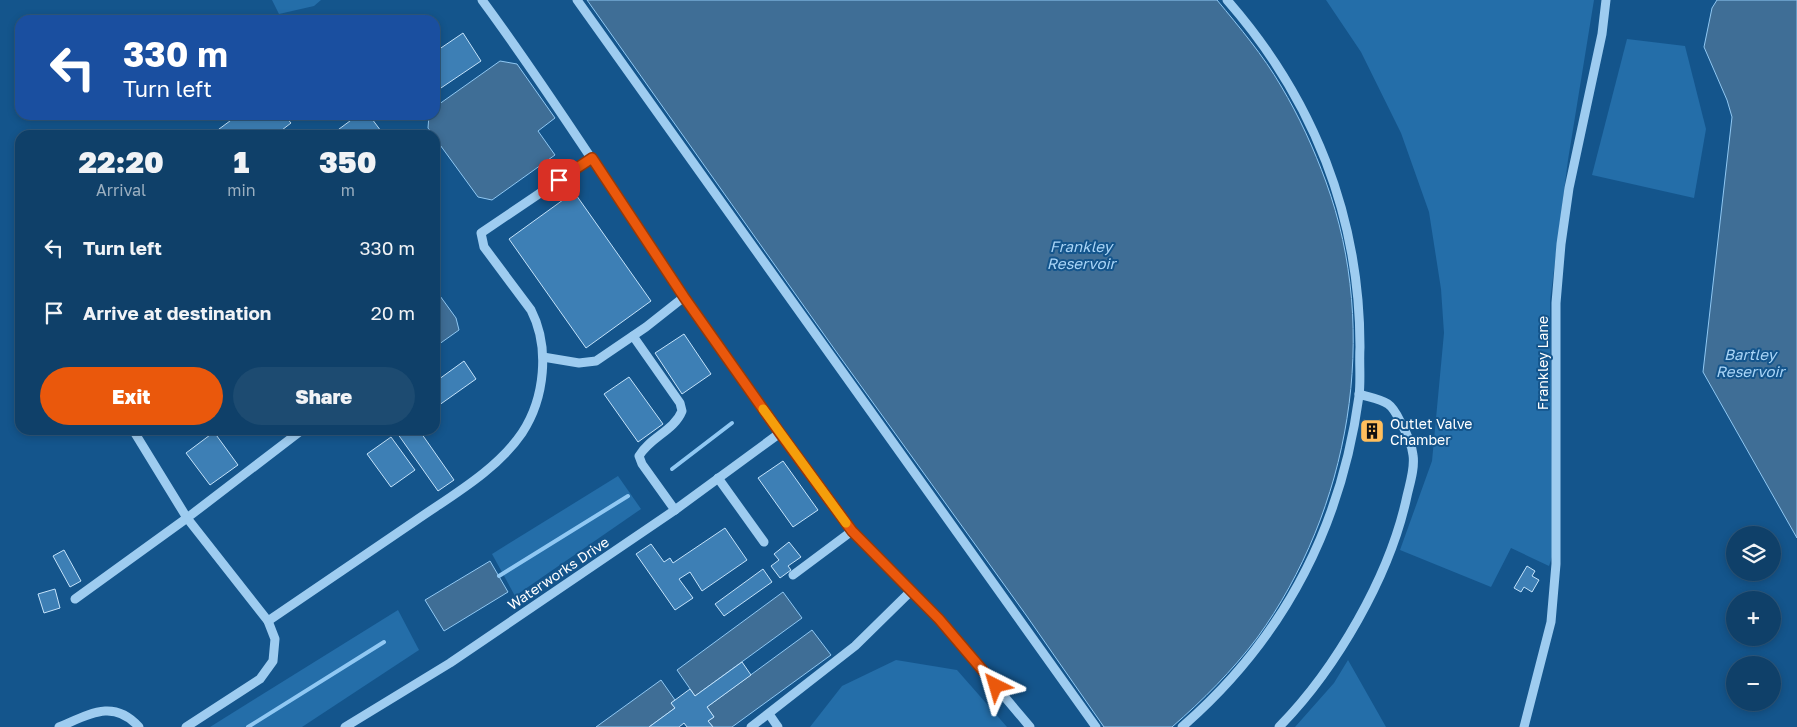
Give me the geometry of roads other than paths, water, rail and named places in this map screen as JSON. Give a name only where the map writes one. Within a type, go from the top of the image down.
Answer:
[{"type":"street","points":[[482,0],[519,50],[684,297],[852,531],[939,619],[1030,727]]},
{"type":"street","points":[[576,0],[1096,727]]},
{"type":"street","points":[[1182,727],[1224,688],[1245,664],[1272,628],[1299,584],[1333,509],[1345,467],[1359,394],[1360,331],[1356,277],[1348,231],[1332,174],[1303,110],[1280,71],[1227,0]]},
{"type":"street","name":"Frankley Lane","points":[[1524,727],[1551,622],[1556,564],[1556,303],[1561,244],[1569,188],[1602,34],[1606,0]]},
{"type":"street","points":[[268,621],[469,485],[505,454],[522,432],[540,396],[543,357],[536,320],[531,310],[484,247],[481,233],[592,158]]},
{"type":"street","points":[[543,357],[579,363],[596,361],[633,336],[684,297]]},
{"type":"street","points":[[633,336],[680,403],[682,411],[676,422],[643,449],[639,456],[642,464],[674,510]]},
{"type":"street","points":[[1279,727],[1294,712],[1329,667],[1363,610],[1396,536],[1405,506],[1412,475],[1413,455],[1404,428],[1388,404],[1359,394]]},
{"type":"street","name":"Waterworks Drive","points":[[345,727],[450,663],[674,510],[780,433]]},
{"type":"street","points":[[135,435],[187,518],[268,621],[275,639],[273,661],[260,679],[186,727]]},
{"type":"street","points":[[75,599],[187,518],[295,435]]},
{"type":"street","points":[[718,478],[764,542]]},
{"type":"street","points":[[793,575],[852,531]]},
{"type":"street","points":[[751,727],[854,646],[911,591]]},
{"type":"street","points":[[59,727],[101,710],[122,714],[139,727]]},
{"type":"street","points":[[769,714],[778,727]]},
{"type":"water","name":"Frankley Reservoir","points":[[587,0],[1217,0],[1243,31],[1288,97],[1300,121],[1326,182],[1343,239],[1352,299],[1353,358],[1347,418],[1334,477],[1315,534],[1289,588],[1257,638],[1238,662],[1206,696],[1172,727],[1104,727]]},
{"type":"water","name":"Bartley Reservoir","points":[[1717,0],[1797,0],[1797,538],[1703,372],[1732,117],[1727,100],[1704,47],[1712,8]]},
{"type":"water","points":[[500,61],[517,64],[555,118],[538,131],[555,155],[492,200],[478,197],[440,145],[440,130],[429,130],[428,128],[429,120],[440,120],[440,103]]},
{"type":"water","points":[[440,296],[456,318],[459,330],[440,343]]},
{"type":"water","points":[[490,561],[508,592],[444,631],[425,600]]},
{"type":"water","points":[[783,592],[802,618],[695,696],[677,670]]},
{"type":"water","points":[[812,630],[831,655],[732,727],[713,727],[708,721],[714,717],[707,707]]},
{"type":"water","points":[[661,680],[675,700],[671,703],[675,708],[649,727],[596,727]]},
{"type":"waterway","points":[[672,469],[732,423]]},
{"type":"waterway","points":[[499,576],[628,496]]},
{"type":"waterway","points":[[248,727],[384,642]]},
{"type":"place","name":"Outlet Valve Chamber","points":[[1372,431]]}]
